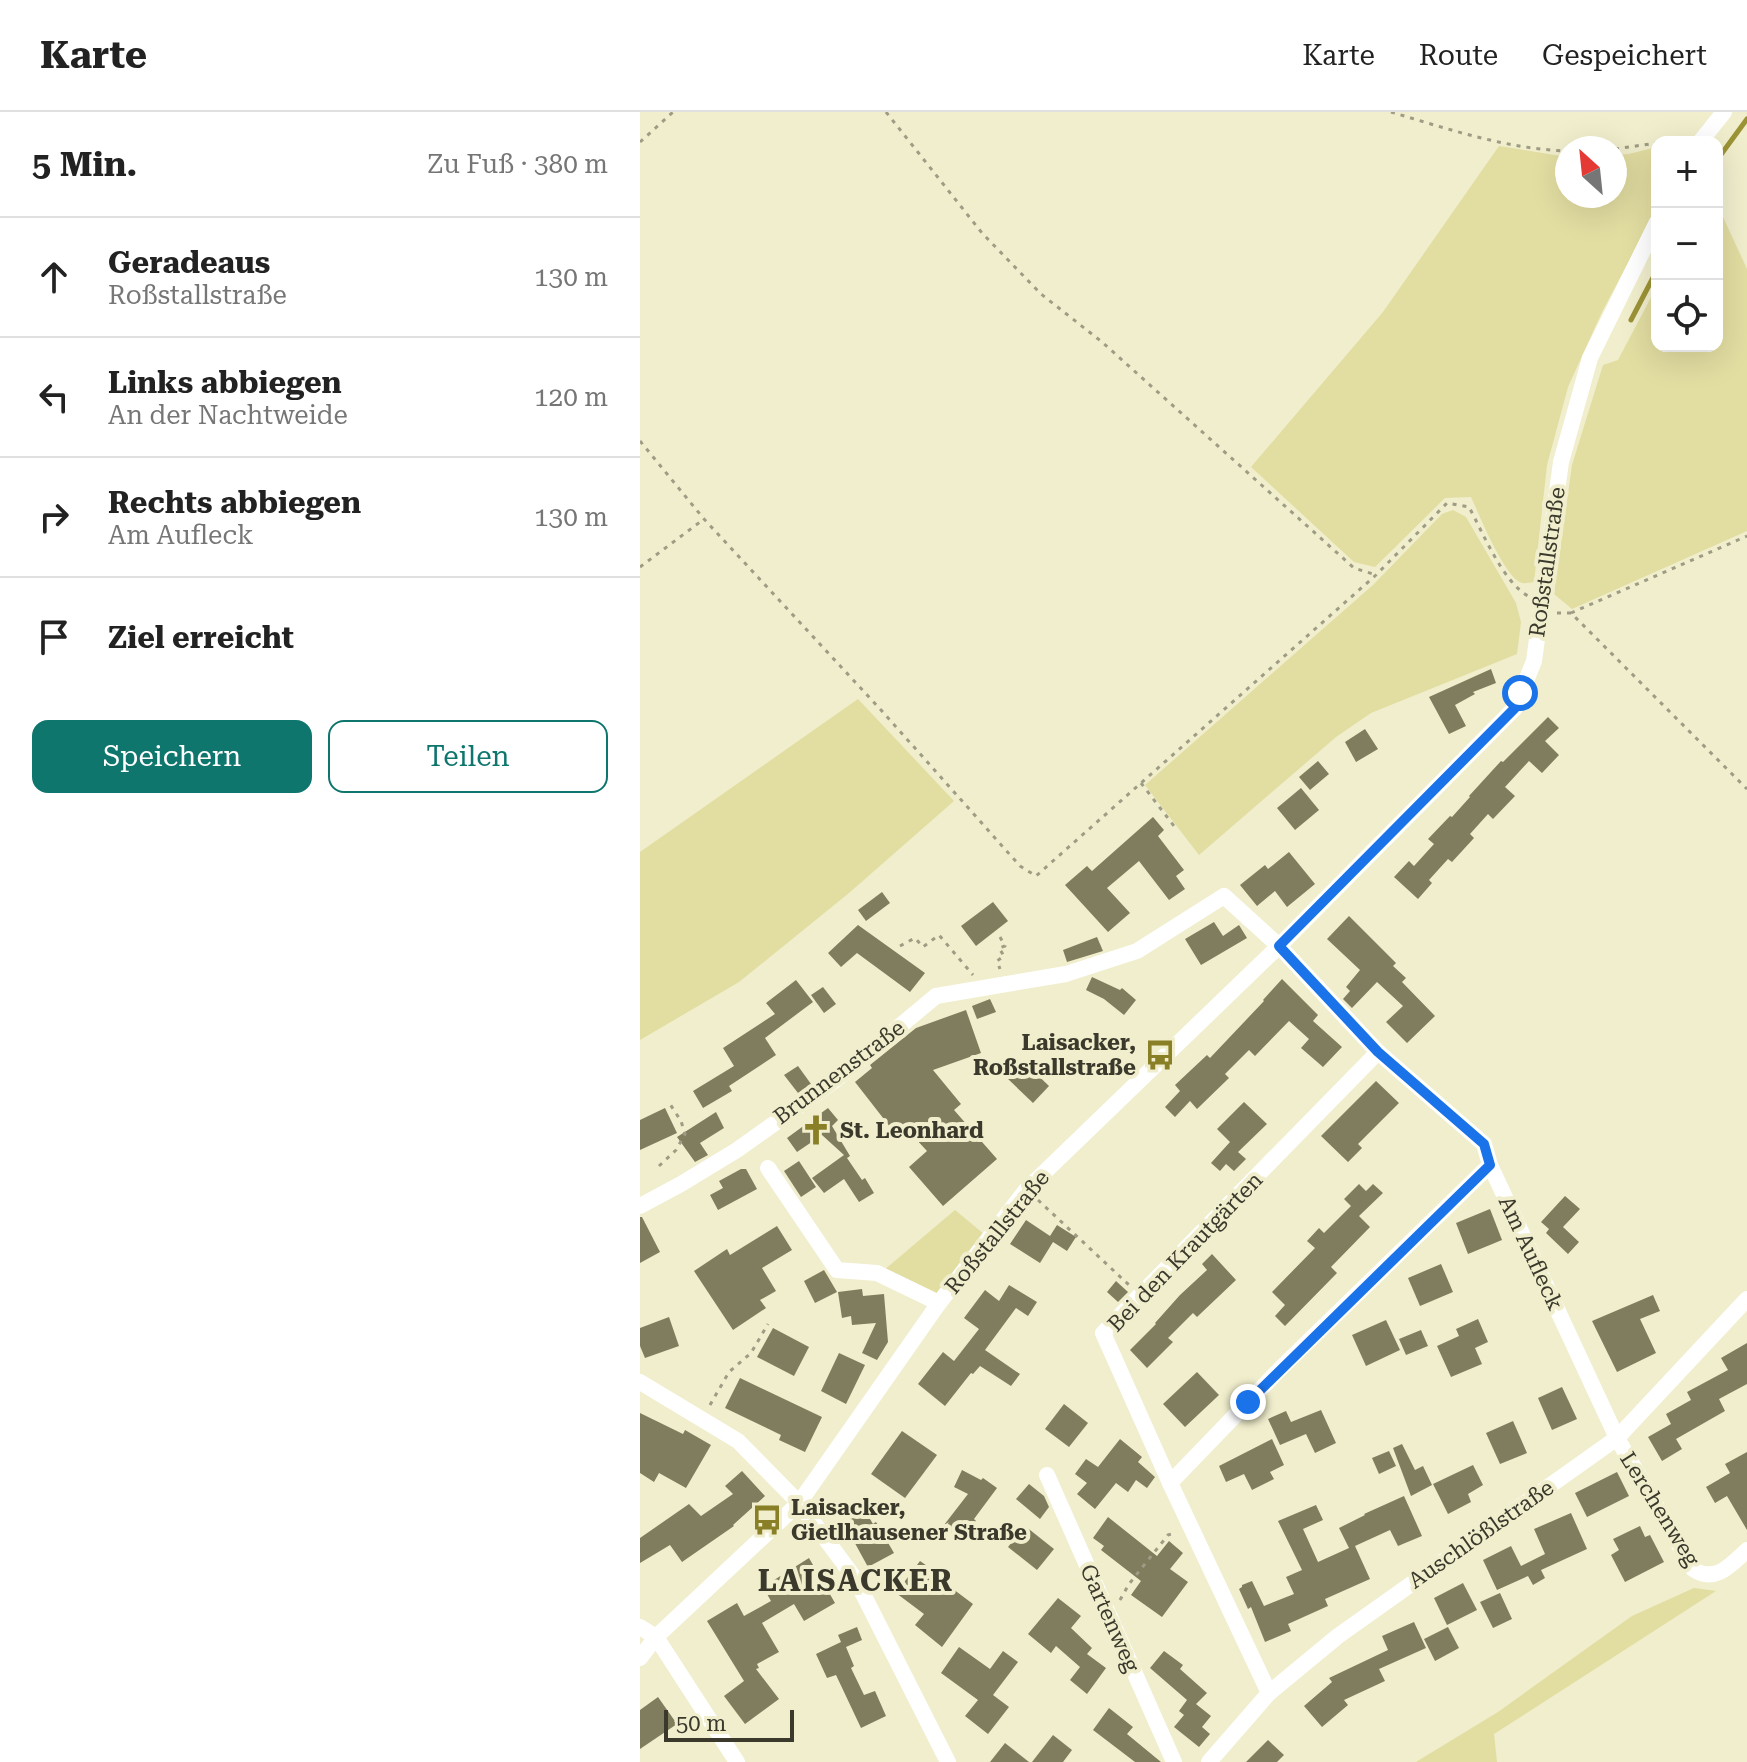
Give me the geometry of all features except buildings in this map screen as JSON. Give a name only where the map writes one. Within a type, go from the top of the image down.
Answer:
[{"type":"street","points":[[1697,136],[1724,112]]},
{"type":"street","name":"Roßstallstraße","points":[[640,1658],[656,1637],[799,1503],[939,1303],[1026,1190],[1279,946],[1515,708],[1534,661],[1561,462],[1590,358],[1651,234]]},
{"type":"street","name":"Brunnenstraße","points":[[640,1206],[737,1150],[834,1081],[936,996],[1066,974],[1137,951],[1224,896],[1279,946]]},
{"type":"street","points":[[1279,946],[1378,1052],[1484,1144],[1490,1165]]},
{"type":"street","name":"Bei den Krautgärten","points":[[1170,1483],[1103,1333],[1378,1052]]},
{"type":"street","name":"Am Aufleck","points":[[1170,1483],[1282,1367],[1490,1165],[1617,1438]]},
{"type":"street","points":[[768,1168],[837,1270],[877,1273],[939,1303]]},
{"type":"street","name":"Auschlößlstraße","points":[[1209,1762],[1269,1693],[1338,1636],[1617,1438],[1747,1299]]},
{"type":"street","points":[[640,1382],[738,1441],[799,1503],[856,1580],[948,1762]]},
{"type":"street","name":"Lerchenweg","points":[[1617,1438],[1693,1569],[1698,1573],[1726,1571],[1747,1550]]},
{"type":"street","name":"Gartenweg","points":[[1047,1475],[1174,1762]]},
{"type":"street","points":[[1170,1483],[1269,1693]]},
{"type":"street","points":[[640,1627],[656,1637],[737,1762]]},
{"type":"path","points":[[640,142],[673,112]]},
{"type":"path","points":[[886,112],[982,233],[1041,294],[1102,342],[1354,568],[1376,575]]},
{"type":"path","points":[[1391,112],[1483,139],[1555,150]]},
{"type":"path","points":[[1627,147],[1651,144]]},
{"type":"path","points":[[640,441],[704,519],[1020,866],[1036,876],[1376,575],[1447,503],[1469,507],[1507,578],[1522,593],[1541,608],[1571,613],[1747,536]]},
{"type":"path","points":[[640,567],[704,519]]},
{"type":"path","points":[[1571,613],[1747,789]]},
{"type":"path","points":[[1141,783],[1177,830]]},
{"type":"path","points":[[900,946],[915,938],[923,947],[939,935],[977,980]]},
{"type":"path","points":[[1000,937],[1005,946],[999,948],[1004,956],[997,961],[1000,970]]},
{"type":"path","points":[[659,1166],[676,1150],[685,1134],[668,1101]]},
{"type":"path","points":[[1026,1190],[1140,1296]]},
{"type":"path","points":[[702,1419],[729,1372],[751,1353],[768,1324]]},
{"type":"path","points":[[1110,1617],[1129,1584],[1168,1535],[1191,1527]]},
{"type":"shaded area","points":[[1499,146],[1555,155],[1555,208],[1627,208],[1627,154],[1651,148],[1651,219],[1602,312],[1568,387],[1547,465],[1534,582],[1522,583],[1508,570],[1471,497],[1445,498],[1375,567],[1354,562],[1251,467],[1383,312]]},
{"type":"shaded area","points":[[1723,217],[1747,269],[1747,531],[1572,609],[1554,594],[1572,465],[1603,365],[1618,360],[1651,297],[1651,352],[1723,352]]},
{"type":"shaded area","points":[[1453,510],[1466,517],[1516,603],[1521,622],[1517,654],[1371,713],[1336,737],[1199,855],[1145,785],[1373,585],[1442,514]]},
{"type":"shaded area","points":[[858,699],[954,801],[849,893],[739,982],[640,1040],[640,852]]},
{"type":"shaded area","points":[[955,1210],[985,1235],[938,1298],[883,1271]]},
{"type":"shaded area","points":[[1694,1588],[1716,1591],[1494,1734],[1497,1762],[1416,1762],[1498,1712],[1632,1616]]},
{"type":"waterway","points":[[1723,152],[1747,119]]},
{"type":"waterway","points":[[1631,320],[1652,280]]},
{"type":"place","name":"Laisacker, Roßstallstraße","points":[[1160,1055]]},
{"type":"place","name":"St. Leonhard","points":[[816,1130]]},
{"type":"place","name":"Laisacker, Gietlhausener Straße","points":[[767,1520]]},
{"type":"district","name":"LAISACKER","points":[[856,1580]]},
{"type":"route","points":[[1248,1402],[1490,1165],[1484,1144],[1378,1052],[1279,946],[1515,708],[1520,693]]}]
